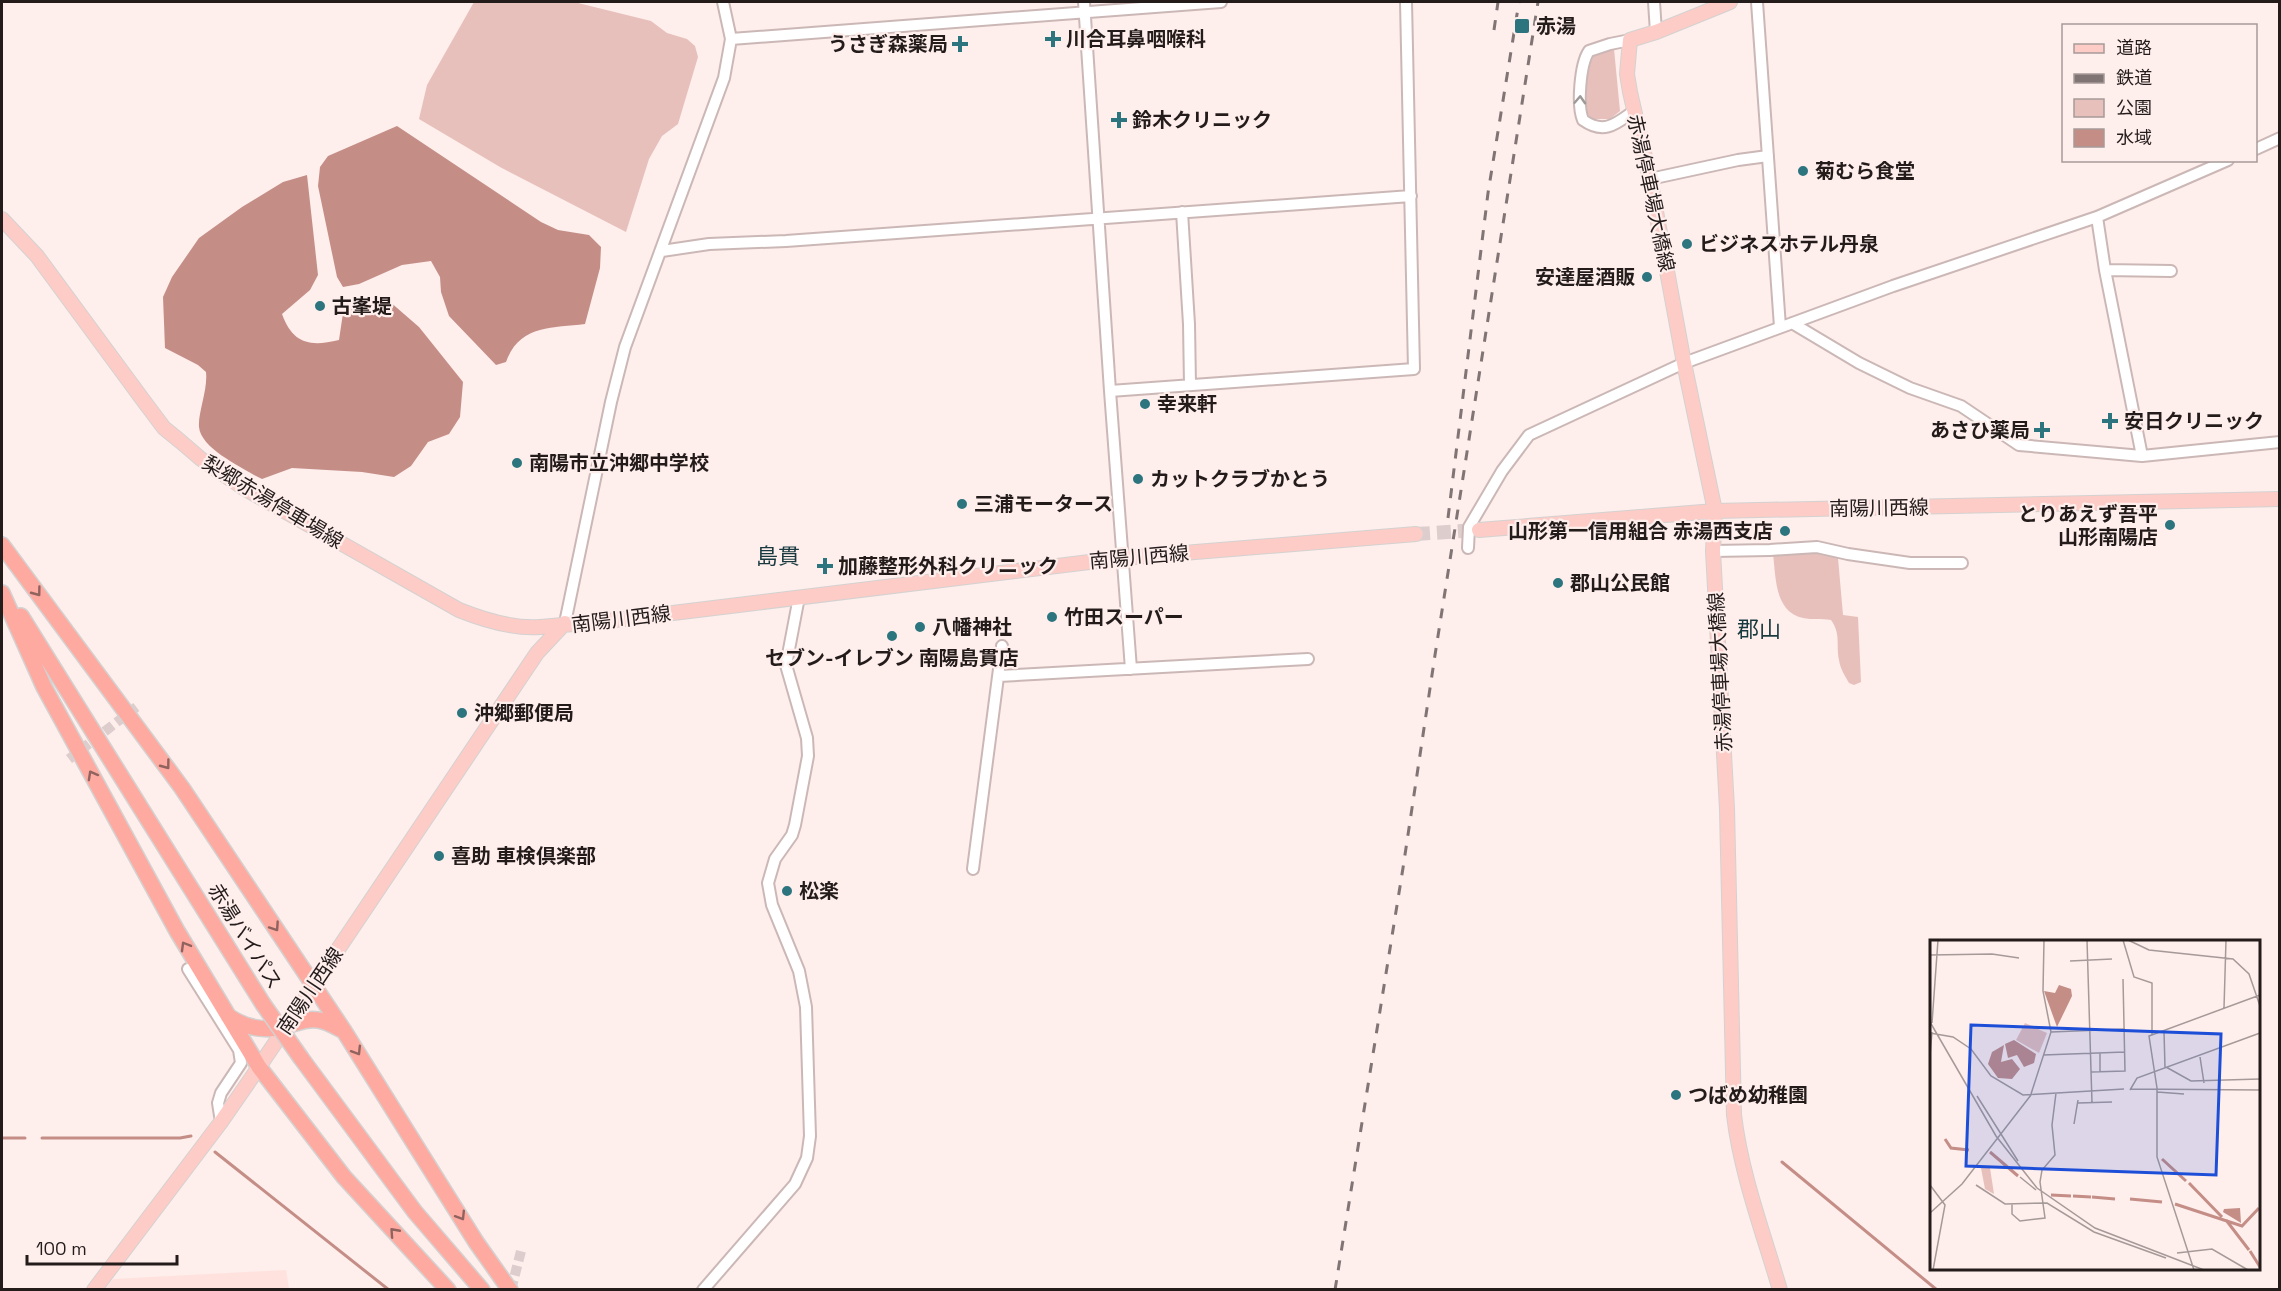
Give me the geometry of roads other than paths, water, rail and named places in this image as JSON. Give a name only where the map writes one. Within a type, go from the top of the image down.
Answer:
[{"type":"highway","points":[[2,545],[183,788],[314,984],[476,1242],[510,1290]]},
{"type":"highway","name":"赤湯バイパス","points":[[2,586],[262,1004],[414,1212],[482,1290]]},
{"type":"highway","points":[[2,593],[44,687],[177,931],[259,1067],[344,1177],[448,1290]]},
{"type":"highway","points":[[226,1015],[240,1024],[254,1028],[285,1026],[298,1021],[318,1020],[344,1031]]},
{"type":"main road","points":[[1630,40],[1730,2]]},
{"type":"main road","name":"赤湯停車場大橋線","points":[[1630,40],[1627,74],[1650,179],[1684,363],[1715,511],[1713,551],[1727,809],[1734,1115],[1737,1141],[1746,1176],[1780,1290]]},
{"type":"main road","name":"梨郷赤湯停車場線","points":[[2,219],[37,256],[165,428],[201,459],[242,487],[459,610],[496,623],[539,627],[566,623]]},
{"type":"main road","name":"南陽川西線","points":[[1479,530],[1715,511],[2280,499]]},
{"type":"main road","name":"南陽川西線","points":[[94,1290],[221,1122],[537,653],[566,623],[638,618],[1122,558],[1416,534]]},
{"type":"street","points":[[566,623],[611,402],[625,347],[720,90],[731,39],[723,2]]},
{"type":"street","points":[[731,39],[1085,6],[1221,2]]},
{"type":"street","points":[[1110,391],[1414,369],[1406,2]]},
{"type":"street","points":[[1654,2],[1656,32]]},
{"type":"street","points":[[1757,2],[1780,327]]},
{"type":"street","points":[[1085,6],[1131,669]]},
{"type":"street","points":[[1630,40],[1589,51],[1584,62],[1579,106],[1582,120],[1599,128],[1614,126],[1634,111]]},
{"type":"street","points":[[2257,148],[2280,138]]},
{"type":"street","points":[[1650,179],[1768,156]]},
{"type":"street","points":[[1468,548],[1469,527],[1502,471],[1529,435],[1684,363],[1893,286],[2097,217],[2223,162]]},
{"type":"street","points":[[662,250],[710,244],[786,241],[1411,196]]},
{"type":"street","points":[[1182,213],[1189,324],[1190,385]]},
{"type":"street","points":[[2097,217],[2105,270],[2142,456]]},
{"type":"street","points":[[2105,270],[2171,270]]},
{"type":"street","points":[[1792,323],[1859,363],[1910,388],[1961,406],[2019,445],[2142,456],[2280,442]]},
{"type":"street","points":[[1713,551],[1817,547],[1910,563],[1962,563]]},
{"type":"street","points":[[703,1290],[795,1184],[807,1158],[810,1136],[806,1008],[798,971],[772,905],[768,883],[775,859],[792,835],[808,756],[807,738],[786,665],[799,597]]},
{"type":"street","points":[[973,869],[1002,646]]},
{"type":"street","points":[[999,676],[1308,659]]},
{"type":"street","points":[[188,969],[239,1050],[241,1063],[221,1093],[218,1103],[221,1122]]},
{"type":"water","points":[[397,126],[541,222],[558,230],[589,235],[601,247],[600,268],[585,324],[549,328],[528,335],[519,341],[506,362],[496,365],[449,316],[441,292],[440,277],[431,261],[402,265],[359,284],[343,287],[337,277],[318,186],[320,167],[328,156]]},
{"type":"water","points":[[307,175],[318,275],[310,290],[282,314],[291,332],[311,343],[339,340],[343,313],[358,302],[389,301],[419,327],[463,382],[460,417],[449,434],[428,442],[411,466],[394,477],[362,472],[292,468],[262,479],[254,475],[213,449],[201,435],[199,427],[206,372],[198,365],[165,348],[163,297],[172,277],[199,238],[242,207],[283,182]]},
{"type":"waterway","points":[[42,1138],[180,1138],[191,1136]]},
{"type":"waterway","points":[[2,1138],[25,1138]]},
{"type":"waterway","points":[[215,1152],[389,1290]]},
{"type":"waterway","points":[[1782,1162],[1937,1290]]},
{"type":"tunnel","points":[[1416,534],[1479,530]]},
{"type":"tunnel","points":[[69,759],[139,705]]},
{"type":"tunnel","points":[[511,1290],[521,1251]]},
{"type":"railway","points":[[1494,30],[1498,2]]},
{"type":"railway","points":[[1448,518],[1488,193],[1519,2]]},
{"type":"railway","points":[[1335,1290],[1538,2]]},
{"type":"place","name":"赤湯","points":[[1522,26]]},
{"type":"place","name":"川合耳鼻咽喉科","points":[[1053,39]]},
{"type":"place","name":"うさぎ森薬局","points":[[960,44]]},
{"type":"place","name":"鈴木クリニック","points":[[1119,120]]},
{"type":"place","name":"菊むら食堂","points":[[1803,171]]},
{"type":"place","name":"ビジネスホテル丹泉","points":[[1687,244]]},
{"type":"place","name":"安達屋酒販","points":[[1647,277]]},
{"type":"place","name":"古峯堤","points":[[320,306]]},
{"type":"place","name":"幸来軒","points":[[1145,404]]},
{"type":"place","name":"安日クリニック","points":[[2110,421]]},
{"type":"place","name":"あさひ薬局","points":[[2042,430]]},
{"type":"place","name":"南陽市立沖郷中学校","points":[[517,463]]},
{"type":"place","name":"カットクラブかとう","points":[[1138,479]]},
{"type":"place","name":"三浦モータース","points":[[962,504]]},
{"type":"place","name":"とりあえず吾平 山形南陽店","points":[[2170,525]]},
{"type":"place","name":"山形第一信用組合 赤湯西支店","points":[[1785,531]]},
{"type":"place","name":"加藤整形外科クリニック","points":[[825,566]]},
{"type":"place","name":"郡山公民館","points":[[1558,583]]},
{"type":"place","name":"竹田スーパー","points":[[1052,617]]},
{"type":"place","name":"八幡神社","points":[[920,627]]},
{"type":"place","name":"セブン-イレブン 南陽島貫店","points":[[892,636]]},
{"type":"place","name":"沖郷郵便局","points":[[462,713]]},
{"type":"place","name":"喜助 車検倶楽部","points":[[439,856]]},
{"type":"place","name":"松楽","points":[[787,891]]},
{"type":"place","name":"つばめ幼稚園","points":[[1676,1095]]},
{"type":"district","name":"島貫","points":[[778,556]]},
{"type":"district","name":"郡山","points":[[1759,629]]}]
